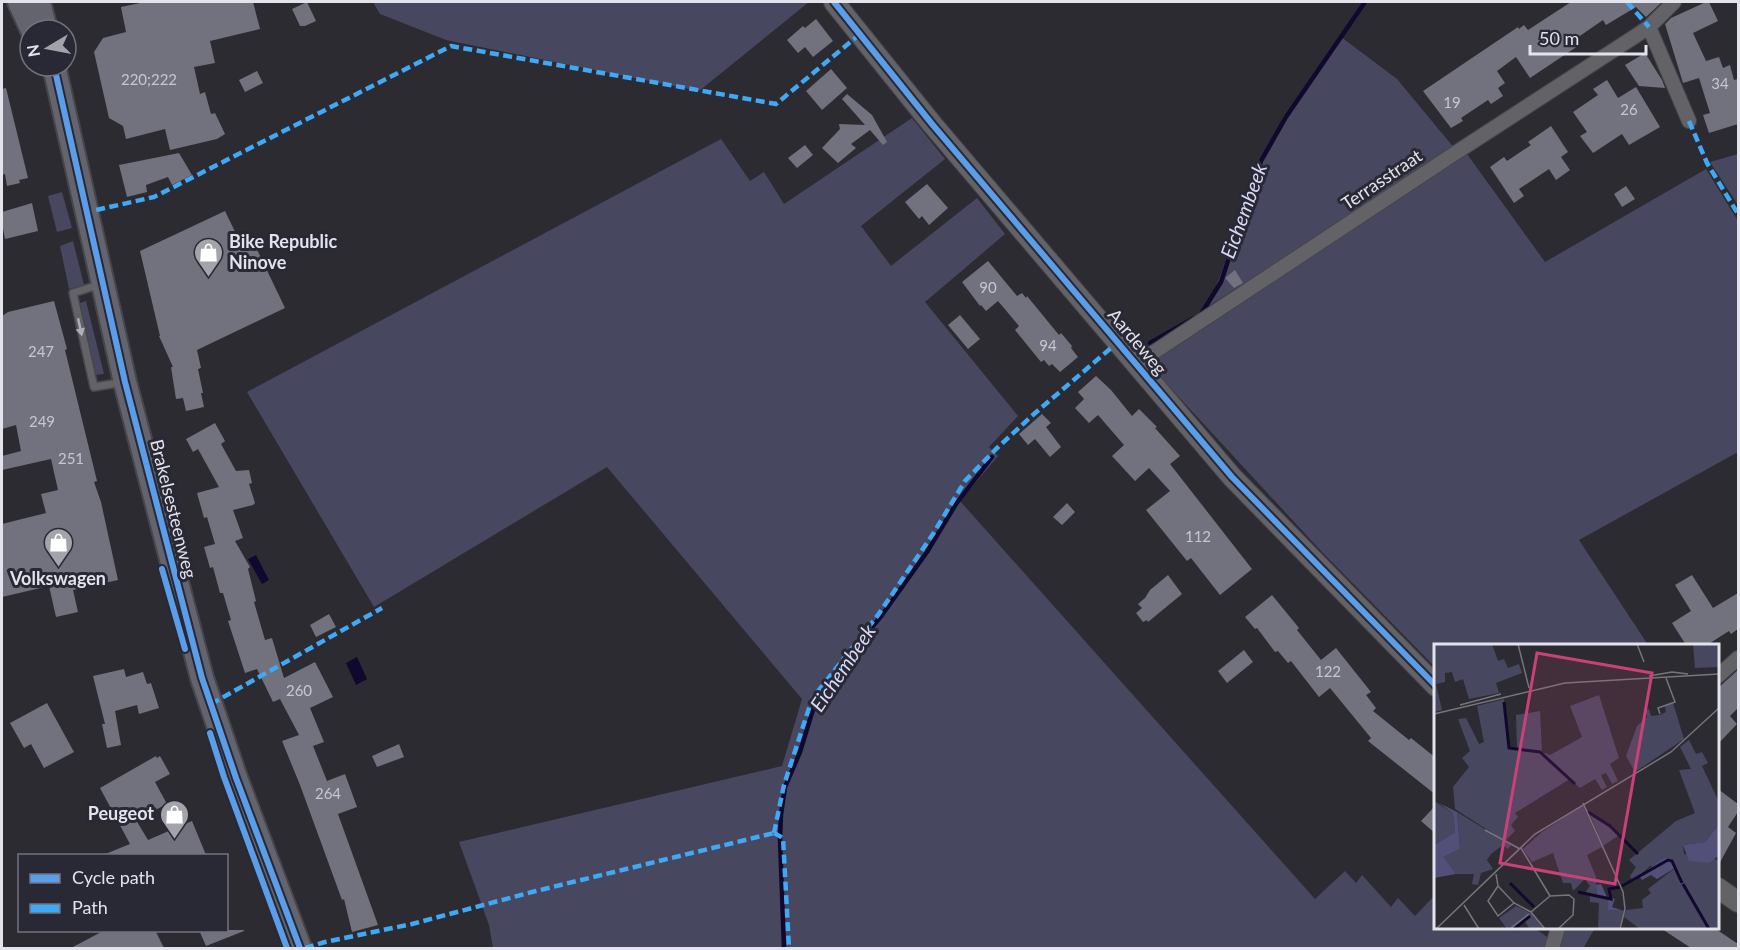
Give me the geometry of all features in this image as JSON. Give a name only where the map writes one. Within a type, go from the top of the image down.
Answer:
[{"type":"main road","points":[[19,2],[26,18]]},
{"type":"main road","points":[[39,2],[43,18]]},
{"type":"main road","name":"Brakelsesteenweg","points":[[48,78],[169,600],[224,777],[287,948]]},
{"type":"main road","name":"Brakelsesteenweg","points":[[57,78],[125,382],[202,678],[236,778],[300,948]]},
{"type":"street","name":"Aardeweg","points":[[834,2],[932,124],[1232,477],[1434,684]]},
{"type":"street","name":"Terrasstraat","points":[[1136,364],[1649,27],[1674,2]]},
{"type":"street","points":[[1649,27],[1689,121]]},
{"type":"street","points":[[1719,675],[1738,658]]},
{"type":"street","points":[[1719,889],[1738,902]]},
{"type":"street","points":[[1552,948],[1557,929]]},
{"type":"shaded area","points":[[373,2],[809,2],[699,91],[446,40],[380,14]]},
{"type":"shaded area","points":[[1341,37],[1397,79],[1455,149],[1207,307],[1261,161],[1286,117]]},
{"type":"shaded area","points":[[912,118],[945,159],[861,226],[891,266],[977,198],[1005,234],[925,302],[1018,416],[989,447],[998,456],[960,501],[1315,899],[1345,871],[1356,883],[1362,875],[1391,907],[1398,898],[1415,916],[1434,896],[1434,929],[1535,929],[1550,939],[1547,948],[493,948],[489,925],[459,842],[782,766],[802,699],[607,467],[374,607],[247,392],[721,139],[750,181],[764,172],[784,204]]},
{"type":"shaded area","points":[[1467,154],[1545,262],[1706,169],[1738,221],[1738,452],[1579,540],[1647,644],[1434,644],[1434,666],[1321,551],[1152,368],[1154,361]]},
{"type":"shaded area","points":[[1738,154],[1738,205],[1710,162]]},
{"type":"shaded area","points":[[62,192],[72,228],[57,232],[48,196]]},
{"type":"shaded area","points":[[73,241],[84,285],[69,289],[60,246]]},
{"type":"shaded area","points":[[86,301],[104,374],[94,375],[77,304]]},
{"type":"shaded area","points":[[256,555],[269,580],[262,584],[248,559]]},
{"type":"shaded area","points":[[357,657],[367,679],[356,685],[346,663]]},
{"type":"shaded area","points":[[1562,929],[1594,929],[1585,948],[1556,948]]},
{"type":"building","points":[[145,2],[253,2],[260,29],[210,41],[215,63],[194,67],[200,94],[205,92],[211,114],[215,113],[225,134],[217,139],[170,150],[165,129],[126,139],[123,126],[109,118],[94,52],[103,38],[126,32],[121,7]]},
{"type":"building","points":[[307,2],[316,21],[300,26],[292,9]]},
{"type":"building","points":[[1571,2],[1662,2],[1646,17],[1636,7],[1606,25],[1603,20],[1574,40],[1578,46],[1530,78],[1516,57],[1497,71],[1505,83],[1498,88],[1503,96],[1491,104],[1488,100],[1461,118],[1463,121],[1451,128],[1423,91],[1518,27],[1519,29],[1524,25],[1528,30]]},
{"type":"building","points":[[1709,2],[1718,21],[1693,33],[1706,61],[1719,57],[1723,68],[1730,65],[1734,80],[1738,79],[1738,124],[1709,133],[1703,115],[1710,113],[1699,78],[1683,83],[1665,24],[1671,18]]},
{"type":"building","points":[[816,19],[833,41],[813,57],[805,47],[798,53],[787,40],[803,26],[805,28]]},
{"type":"building","points":[[1645,53],[1665,88],[1639,86],[1625,65]]},
{"type":"building","points":[[831,69],[847,88],[822,110],[806,91]]},
{"type":"building","points":[[257,71],[263,83],[245,92],[239,80]]},
{"type":"building","points":[[1607,80],[1618,98],[1636,87],[1660,127],[1629,145],[1622,134],[1593,153],[1580,136],[1587,132],[1573,112],[1598,95],[1593,89]]},
{"type":"building","points":[[6,88],[28,178],[19,180],[20,183],[7,186],[5,174],[2,175],[2,89]]},
{"type":"building","points":[[847,94],[872,115],[887,142],[883,145],[870,130],[851,144],[856,148],[838,163],[822,148],[840,129],[839,124],[865,125],[842,99]]},
{"type":"building","points":[[1551,126],[1568,152],[1561,157],[1570,170],[1556,180],[1549,169],[1519,189],[1524,196],[1514,203],[1490,167],[1504,157],[1507,161],[1531,145],[1528,142]]},
{"type":"building","points":[[805,145],[813,155],[797,168],[788,158]]},
{"type":"building","points":[[179,153],[192,175],[172,185],[168,177],[146,185],[147,192],[127,197],[119,165]]},
{"type":"building","points":[[927,184],[948,208],[929,225],[922,216],[919,219],[905,202]]},
{"type":"building","points":[[1626,186],[1635,199],[1622,207],[1614,194]]},
{"type":"building","points":[[32,203],[38,231],[5,239],[2,212]]},
{"type":"building","name":"Bike Republic Ninove","points":[[225,211],[240,242],[251,237],[285,308],[197,350],[204,407],[186,411],[183,398],[176,399],[171,367],[173,367],[159,336],[140,251]]},
{"type":"building","points":[[988,261],[1017,296],[1022,293],[1026,298],[1027,296],[1059,335],[1061,333],[1072,346],[1071,348],[1078,357],[1060,372],[1052,364],[1049,366],[1044,360],[1041,362],[1015,330],[1019,326],[998,301],[986,311],[962,282]]},
{"type":"building","points":[[1235,270],[1243,283],[1234,288],[1225,278]]},
{"type":"building","points":[[54,301],[67,349],[65,350],[97,481],[94,482],[101,502],[118,580],[73,590],[78,612],[56,617],[49,586],[2,597],[2,524],[46,513],[41,494],[58,490],[51,459],[2,470],[2,456],[21,451],[16,425],[2,429],[2,316],[8,312]]},
{"type":"building","points":[[960,315],[980,339],[968,349],[948,325]]},
{"type":"building","points":[[1096,376],[1132,416],[1139,409],[1157,427],[1155,428],[1180,456],[1170,464],[1252,569],[1220,595],[1191,558],[1187,561],[1146,510],[1170,491],[1149,468],[1135,481],[1112,456],[1124,445],[1098,415],[1089,423],[1075,408],[1084,399],[1078,392]]},
{"type":"building","points":[[1042,414],[1051,423],[1046,427],[1061,447],[1050,457],[1035,439],[1028,445],[1019,434]]},
{"type":"building","points":[[215,423],[225,441],[221,444],[236,471],[249,470],[252,483],[249,484],[255,503],[233,510],[243,538],[235,541],[250,567],[248,569],[256,601],[254,602],[265,640],[272,638],[284,678],[315,662],[333,697],[310,708],[324,742],[313,746],[327,781],[345,774],[357,807],[338,814],[378,925],[352,932],[344,899],[342,900],[282,741],[299,735],[280,699],[273,702],[257,669],[245,673],[228,621],[231,620],[223,593],[220,593],[213,567],[210,568],[204,547],[215,544],[197,493],[219,487],[198,449],[193,452],[186,439]]},
{"type":"building","points":[[1067,503],[1075,512],[1062,525],[1053,517]]},
{"type":"building","points":[[1168,575],[1182,594],[1148,622],[1147,620],[1143,622],[1136,613],[1142,608],[1138,604]]},
{"type":"building","points":[[1692,575],[1713,608],[1738,593],[1738,629],[1731,634],[1729,631],[1709,644],[1685,644],[1672,623],[1691,611],[1675,585]]},
{"type":"building","points":[[1272,595],[1321,660],[1336,648],[1371,692],[1366,695],[1376,708],[1373,711],[1434,756],[1434,793],[1368,741],[1371,738],[1330,688],[1319,697],[1291,661],[1288,663],[1278,651],[1275,652],[1257,628],[1255,629],[1245,617]]},
{"type":"building","points":[[329,614],[336,627],[316,637],[310,625]]},
{"type":"building","points":[[1244,650],[1253,662],[1227,683],[1218,671]]},
{"type":"building","points":[[124,669],[126,677],[143,672],[147,684],[151,683],[159,708],[139,714],[137,705],[115,711],[121,745],[107,748],[102,724],[105,724],[93,676]]},
{"type":"building","points":[[1738,670],[1738,708],[1730,716],[1737,724],[1719,743],[1719,687]]},
{"type":"building","points":[[47,703],[74,752],[44,768],[31,744],[24,748],[10,723]]},
{"type":"building","points":[[399,744],[404,757],[377,767],[372,756]]},
{"type":"building","points":[[156,756],[157,758],[160,756],[170,774],[155,782],[167,804],[136,820],[148,840],[192,821],[206,854],[105,854],[130,844],[100,788]]},
{"type":"building","points":[[1719,790],[1738,804],[1738,812],[1728,827],[1736,833],[1719,864]]},
{"type":"building","points":[[1434,807],[1434,832],[1421,821]]},
{"type":"building","points":[[1662,929],[1716,929],[1738,944],[1738,948],[1691,948]]},
{"type":"building","points":[[244,930],[244,931],[206,946],[200,932]]},
{"type":"building","points":[[101,932],[156,932],[164,948],[71,948]]},
{"type":"waterway","name":"Eichembeek","points":[[1201,314],[1221,282],[1261,161],[1286,117],[1365,2]]},
{"type":"waterway","name":"Eichembeek","points":[[1150,343],[1194,318]]},
{"type":"waterway","name":"Eichembeek","points":[[784,948],[781,815],[785,787],[800,752],[815,703],[846,659],[882,615],[927,552],[956,504],[992,457]]},
{"type":"marked path","points":[[1627,2],[1649,27]]},
{"type":"marked path","points":[[83,213],[154,197],[451,46],[776,104],[860,34]]},
{"type":"marked path","points":[[1689,121],[1707,163],[1738,214]]},
{"type":"marked path","points":[[774,833],[784,785],[812,699],[878,615],[933,534],[965,481],[1034,414],[1118,342]]},
{"type":"marked path","points":[[211,704],[382,608]]},
{"type":"marked path","points":[[774,833],[783,838],[789,948]]},
{"type":"marked path","points":[[305,948],[412,924],[774,833]]},
{"type":"cycle path","points":[[834,2],[932,124],[1232,477],[1434,684]]},
{"type":"cycle path","points":[[57,78],[125,382],[202,678],[236,778],[300,948]]},
{"type":"cycle path","points":[[162,569],[185,649]]},
{"type":"cycle path","points":[[210,733],[287,948]]},
{"type":"place","name":"Bike Republic Ninove","points":[[208,278]]},
{"type":"place","name":"Volkswagen","points":[[58,568]]},
{"type":"place","name":"Peugeot","points":[[175,840]]}]
